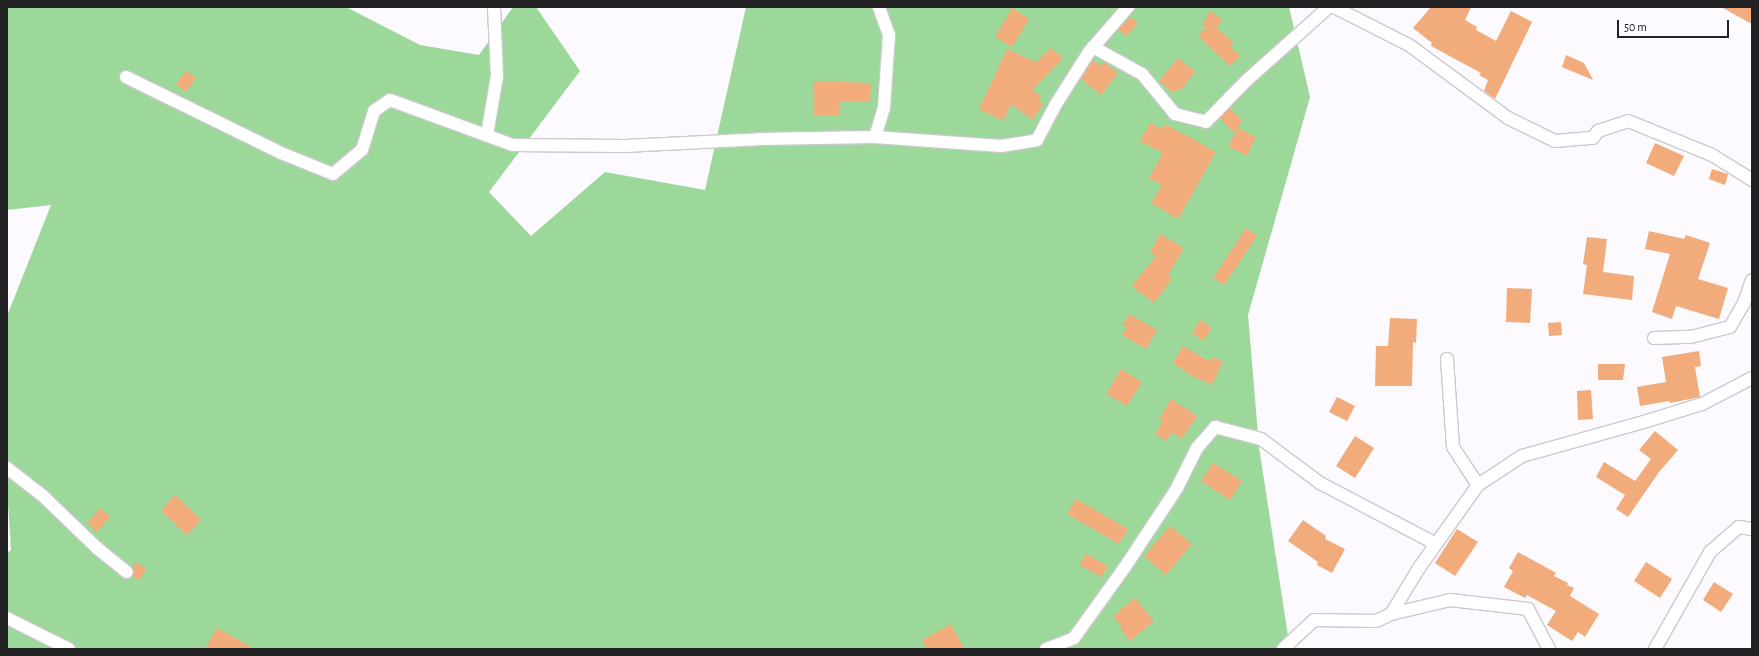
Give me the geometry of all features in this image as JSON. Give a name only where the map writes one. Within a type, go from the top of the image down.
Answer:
[{"type":"street","points":[[487,135],[497,76],[494,7]]},
{"type":"street","points":[[875,137],[884,108],[889,35],[879,7]]},
{"type":"street","points":[[126,77],[281,153],[333,174],[362,150],[374,111],[390,100],[513,145],[625,146],[761,139],[875,137],[1001,146],[1037,140],[1056,104],[1093,47],[1128,7]]},
{"type":"street","points":[[1093,47],[1142,74],[1175,114],[1206,122],[1247,80],[1329,7]]},
{"type":"street","points":[[1334,7],[1409,45],[1508,118],[1555,141],[1593,138],[1598,131],[1628,121],[1712,155],[1752,180]]},
{"type":"street","points":[[1654,338],[1691,337],[1730,327],[1744,303],[1752,280]]},
{"type":"street","points":[[1447,359],[1453,447],[1478,485]]},
{"type":"street","points":[[1391,614],[1436,544],[1478,485],[1522,456],[1647,422],[1702,404],[1752,378]]},
{"type":"street","points":[[1046,649],[1074,638],[1125,567],[1177,488],[1197,448],[1215,427],[1261,439],[1320,483],[1436,544]]},
{"type":"street","points":[[7,468],[43,496],[97,548],[127,572]]},
{"type":"street","points":[[1655,649],[1710,552],[1739,527],[1752,529]]},
{"type":"street","points":[[1283,649],[1314,620],[1332,619],[1376,621],[1391,614],[1450,600],[1528,609],[1549,649]]},
{"type":"street","points":[[7,618],[69,649]]},
{"type":"green space","points":[[7,7],[346,7],[420,45],[479,55],[513,7],[536,7],[580,71],[489,192],[531,236],[605,172],[705,190],[746,7],[1289,7],[1310,97],[1248,315],[1259,447],[1290,649],[7,649],[7,553],[11,550],[7,488],[7,316],[51,205],[7,210]]},
{"type":"building","points":[[1431,7],[1471,7],[1465,20],[1477,27],[1476,30],[1496,41],[1511,11],[1532,22],[1495,99],[1484,91],[1488,80],[1479,75],[1481,73],[1431,46],[1432,43],[1413,28]]},
{"type":"building","points":[[1721,7],[1752,7],[1752,24]]},
{"type":"building","points":[[1012,8],[1029,19],[1012,47],[995,37]]},
{"type":"building","points":[[1210,11],[1222,19],[1217,28],[1234,43],[1230,47],[1240,55],[1230,66],[1198,36],[1206,27],[1202,25]]},
{"type":"building","points":[[1130,17],[1138,22],[1127,36],[1118,30]]},
{"type":"building","points":[[1051,48],[1063,58],[1032,90],[1041,96],[1038,100],[1043,104],[1032,120],[1011,104],[1003,121],[979,109],[1007,49],[1036,62]]},
{"type":"building","points":[[1566,55],[1584,63],[1593,80],[1562,67]]},
{"type":"building","points":[[1178,58],[1195,72],[1180,91],[1177,89],[1173,93],[1159,81]]},
{"type":"building","points":[[1093,60],[1101,66],[1104,62],[1118,73],[1101,95],[1081,79]]},
{"type":"building","points":[[186,71],[196,78],[186,92],[176,84]]},
{"type":"building","points":[[813,81],[871,83],[870,102],[839,102],[839,115],[813,115]]},
{"type":"building","points":[[1230,108],[1242,121],[1234,133],[1220,118]]},
{"type":"building","points":[[1150,123],[1162,129],[1165,124],[1216,152],[1178,219],[1151,203],[1162,185],[1149,178],[1163,153],[1140,141]]},
{"type":"building","points":[[1238,128],[1256,137],[1247,156],[1228,146]]},
{"type":"building","points":[[1655,143],[1684,156],[1674,176],[1646,163]]},
{"type":"building","points":[[1712,169],[1728,174],[1725,185],[1709,179]]},
{"type":"building","points":[[1246,228],[1257,236],[1224,285],[1213,278]]},
{"type":"building","points":[[1649,231],[1684,239],[1686,235],[1710,243],[1698,279],[1728,288],[1719,319],[1676,306],[1672,319],[1652,312],[1670,254],[1645,249]]},
{"type":"building","points":[[1160,234],[1184,248],[1168,276],[1172,279],[1154,303],[1132,286],[1156,256],[1150,252]]},
{"type":"building","points":[[1587,237],[1607,239],[1603,272],[1634,276],[1632,300],[1583,294],[1587,265],[1583,264]]},
{"type":"building","points":[[1507,288],[1532,289],[1530,323],[1506,322]]},
{"type":"building","points":[[1129,314],[1157,330],[1146,349],[1122,335],[1127,327],[1123,324]]},
{"type":"building","points":[[1390,318],[1417,319],[1416,343],[1413,342],[1412,386],[1375,386],[1376,346],[1388,346]]},
{"type":"building","points":[[1200,320],[1212,328],[1203,341],[1192,333]]},
{"type":"building","points":[[1561,322],[1562,335],[1549,336],[1548,323]]},
{"type":"building","points":[[1183,346],[1209,361],[1212,357],[1223,361],[1212,385],[1192,376],[1173,363]]},
{"type":"building","points":[[1699,351],[1701,366],[1695,367],[1700,397],[1670,403],[1669,401],[1640,406],[1637,387],[1666,382],[1662,357]]},
{"type":"building","points":[[1598,364],[1625,364],[1623,380],[1598,380]]},
{"type":"building","points":[[1121,369],[1142,382],[1127,406],[1106,394]]},
{"type":"building","points":[[1591,390],[1593,419],[1578,420],[1577,391]]},
{"type":"building","points":[[1337,397],[1355,406],[1347,421],[1329,412]]},
{"type":"building","points":[[1171,399],[1197,416],[1182,439],[1172,432],[1166,441],[1155,434],[1163,421],[1159,419]]},
{"type":"building","points":[[1655,431],[1678,450],[1659,472],[1628,517],[1616,509],[1625,495],[1596,477],[1604,462],[1635,481],[1651,459],[1639,450]]},
{"type":"building","points":[[1355,436],[1374,448],[1355,478],[1336,466]]},
{"type":"building","points":[[1213,463],[1242,481],[1230,500],[1201,481]]},
{"type":"building","points":[[175,495],[201,520],[187,535],[161,511]]},
{"type":"building","points":[[1076,499],[1128,529],[1119,544],[1067,514]]},
{"type":"building","points":[[100,508],[110,517],[97,532],[87,523]]},
{"type":"building","points":[[1303,520],[1326,536],[1325,539],[1345,549],[1332,573],[1317,565],[1318,562],[1288,541]]},
{"type":"building","points":[[1170,526],[1192,544],[1166,575],[1144,556]]},
{"type":"building","points":[[1457,529],[1478,542],[1455,576],[1435,563]]},
{"type":"building","points":[[1518,552],[1556,573],[1554,576],[1568,583],[1567,585],[1574,588],[1570,596],[1599,614],[1585,637],[1578,632],[1572,641],[1547,625],[1556,611],[1527,595],[1525,598],[1504,587],[1513,571],[1509,568]]},
{"type":"building","points":[[1086,554],[1108,566],[1101,577],[1079,565]]},
{"type":"building","points":[[135,562],[146,568],[140,580],[133,577]]},
{"type":"building","points":[[1646,562],[1672,579],[1660,598],[1634,581]]},
{"type":"building","points":[[1714,582],[1733,594],[1721,612],[1703,600]]},
{"type":"building","points":[[1135,598],[1154,621],[1130,641],[1120,629],[1122,627],[1113,616]]},
{"type":"building","points":[[951,624],[964,649],[927,649],[922,640]]},
{"type":"building","points":[[217,628],[255,649],[205,649]]}]
